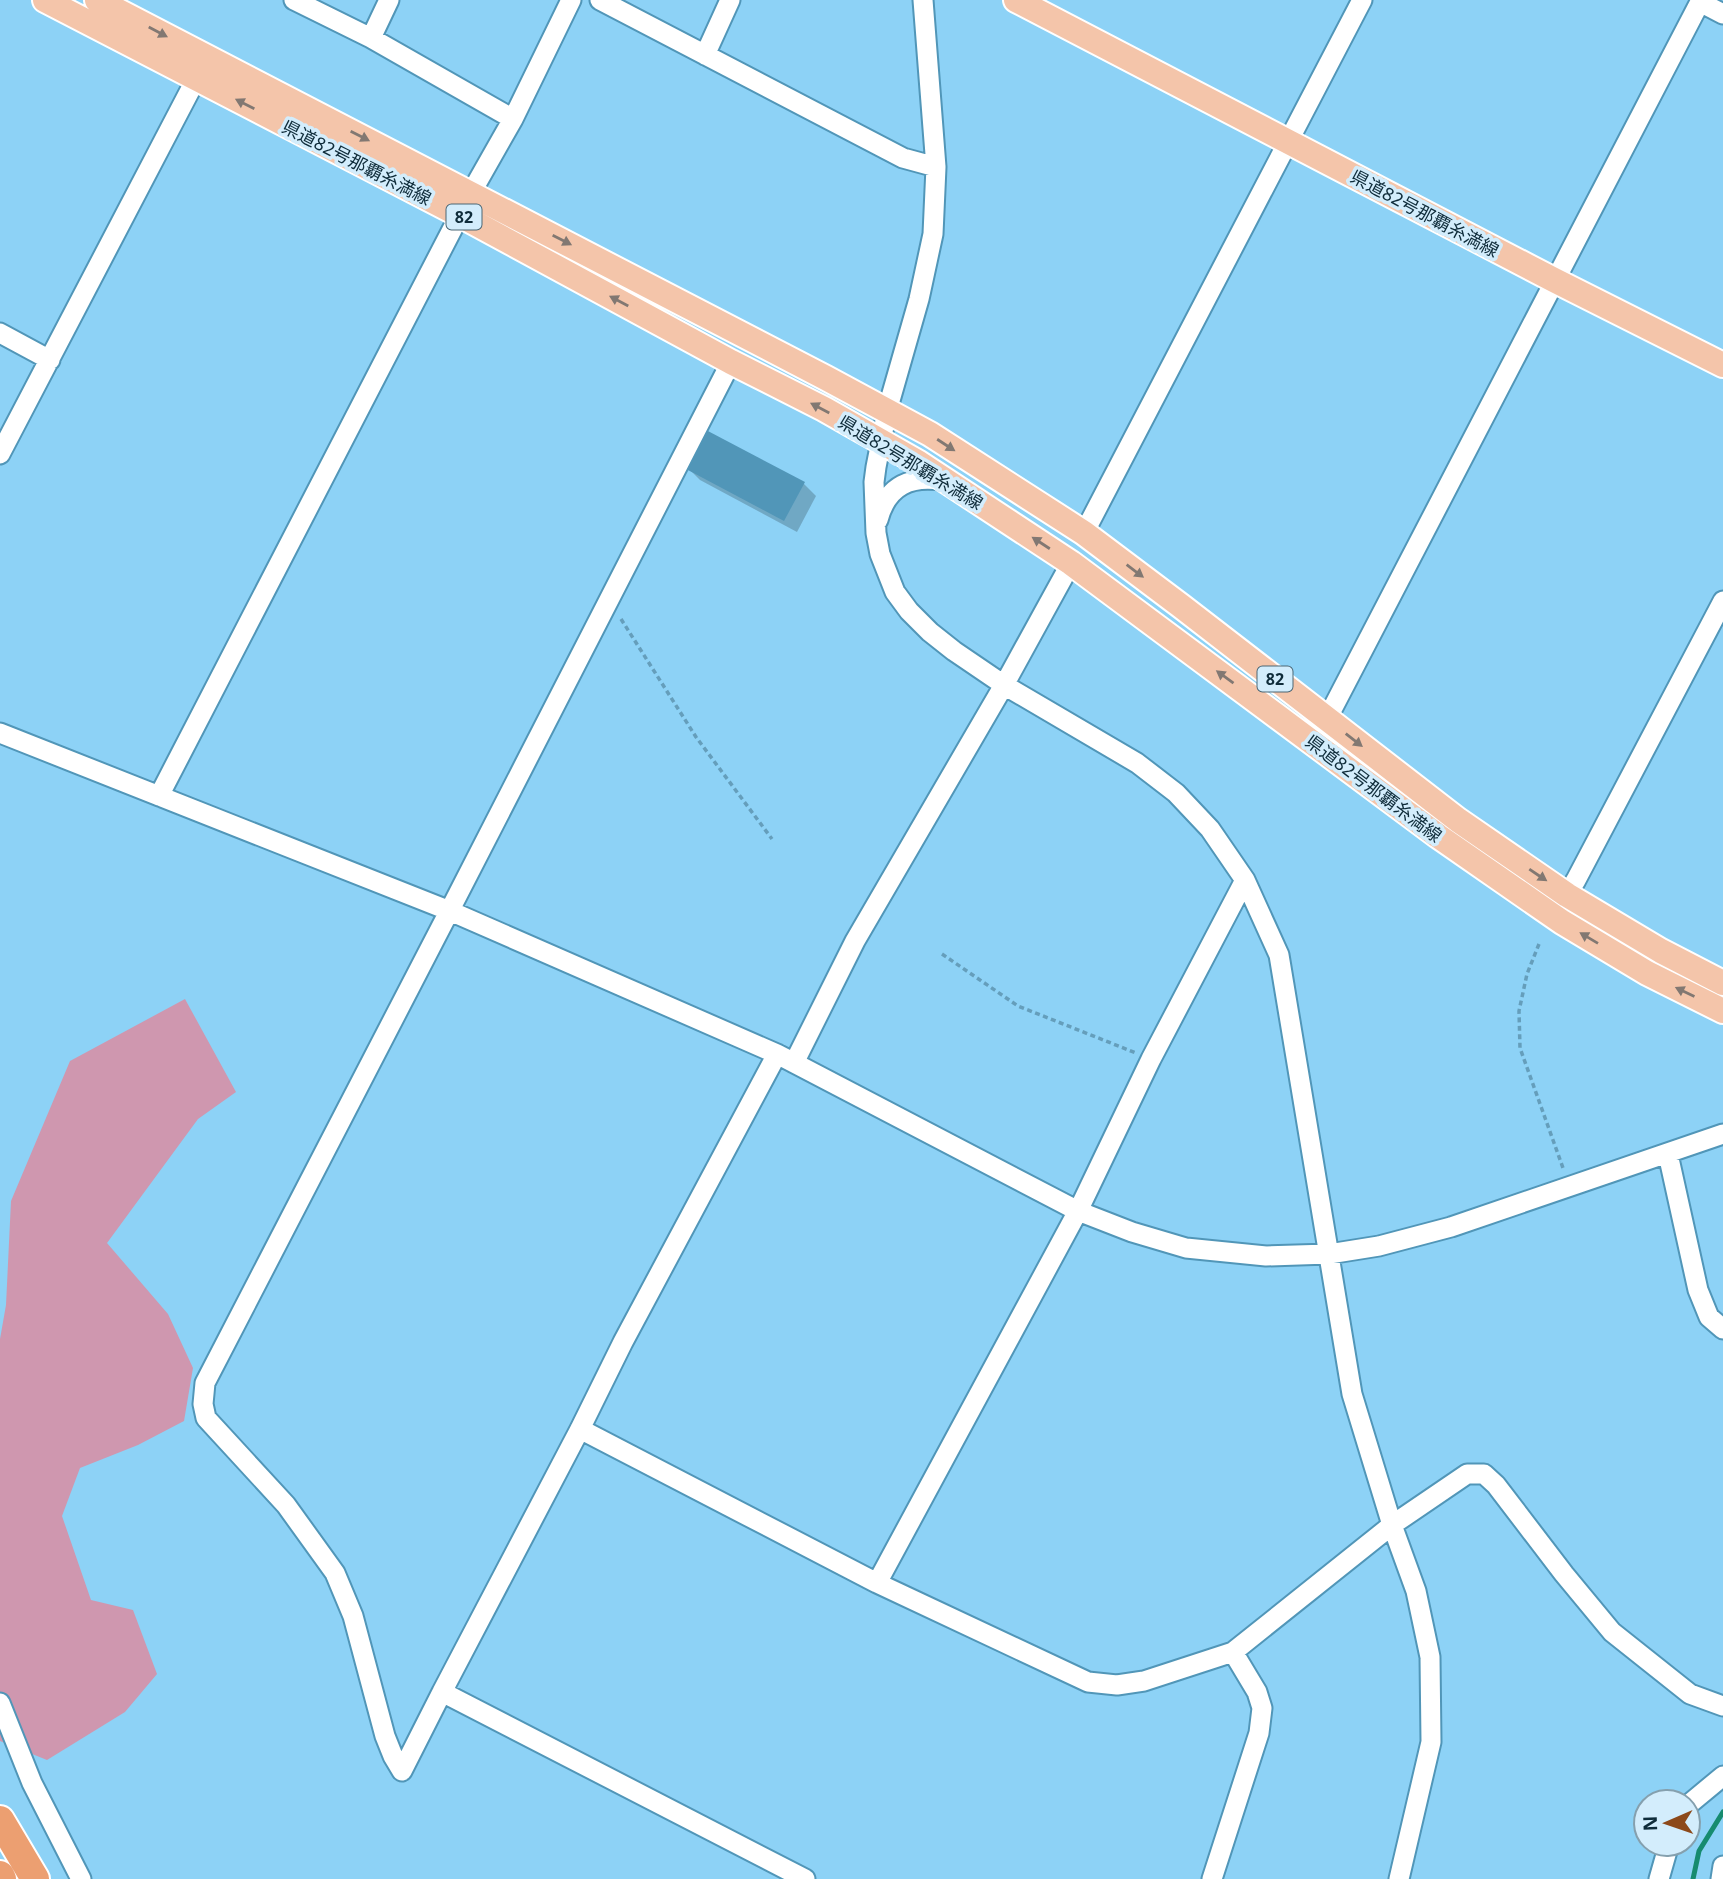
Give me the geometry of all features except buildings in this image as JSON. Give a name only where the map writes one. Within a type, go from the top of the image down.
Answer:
[{"type":"highway","points":[[0,1820],[35,1879]]},
{"type":"main road","name":"県道82号那覇糸満線","points":[[45,0],[460,215],[880,441],[1072,563],[1438,836],[1562,922],[1647,973],[1723,1011]]},
{"type":"main road","name":"県道82号那覇糸満線","points":[[97,0],[826,377],[930,434],[1084,533],[1458,820],[1567,895],[1661,951],[1723,983]]},
{"type":"main road","name":"県道82号那覇糸満線","points":[[1016,0],[1723,365]]},
{"type":"street","points":[[294,0],[371,38],[513,119]]},
{"type":"street","points":[[371,38],[389,0]]},
{"type":"street","points":[[159,796],[471,193],[513,119],[570,0]]},
{"type":"street","points":[[600,0],[903,158],[936,167]]},
{"type":"street","points":[[705,55],[730,0]]},
{"type":"street","points":[[923,0],[936,167],[933,234],[919,299],[880,441],[874,481],[876,533],[880,554],[895,592],[909,611],[946,645],[1004,685],[1137,763],[1176,793],[1210,829],[1245,880],[1279,955],[1352,1394],[1392,1525],[1416,1591],[1430,1657],[1431,1742],[1399,1879]]},
{"type":"street","points":[[1084,533],[1362,0]]},
{"type":"street","points":[[1327,719],[1701,1],[1723,14]]},
{"type":"street","points":[[0,454],[196,79]]},
{"type":"street","points":[[0,333],[50,359]]},
{"type":"street","points":[[731,362],[205,1383],[203,1404],[206,1418],[286,1505],[335,1573],[353,1616],[385,1736],[402,1771],[623,1342],[1072,563]]},
{"type":"street","points":[[876,533],[882,505],[902,484],[920,479],[946,481]]},
{"type":"street","points":[[1567,895],[1723,601]]},
{"type":"street","points":[[0,733],[450,911],[785,1059],[1078,1211],[1132,1232],[1186,1248],[1266,1256],[1329,1254],[1378,1246],[1451,1227],[1723,1134]]},
{"type":"street","points":[[877,1583],[1078,1211],[1151,1059],[1245,880]]},
{"type":"street","points":[[1668,1154],[1699,1290],[1709,1317],[1723,1329]]},
{"type":"street","points":[[580,1429],[877,1583],[1088,1682],[1117,1685],[1144,1681],[1233,1653],[1392,1525],[1467,1474],[1484,1474],[1496,1485],[1612,1632],[1690,1694],[1723,1706]]},
{"type":"street","points":[[1212,1879],[1259,1733],[1262,1708],[1257,1692],[1233,1653]]},
{"type":"street","points":[[442,1692],[805,1879]]},
{"type":"street","points":[[0,1703],[32,1783],[81,1879]]},
{"type":"street","points":[[1702,1793],[1723,1776]]},
{"type":"street","points":[[1660,1879],[1665,1858]]},
{"type":"street","points":[[1721,1879],[1723,1866]]},
{"type":"path","points":[[609,601],[696,737],[772,839]]},
{"type":"path","points":[[1539,944],[1527,974],[1519,1011],[1520,1048],[1569,1187]]},
{"type":"path","points":[[942,954],[1018,1006],[1151,1059]]},
{"type":"shaded area","points":[[185,999],[236,1092],[198,1119],[107,1243],[168,1314],[193,1368],[184,1421],[138,1445],[80,1468],[62,1516],[91,1600],[133,1610],[157,1674],[125,1712],[47,1760],[0,1741],[0,1339],[6,1305],[11,1201],[70,1061]]},
{"type":"waterway","points":[[1693,1879],[1699,1851],[1723,1812]]}]
